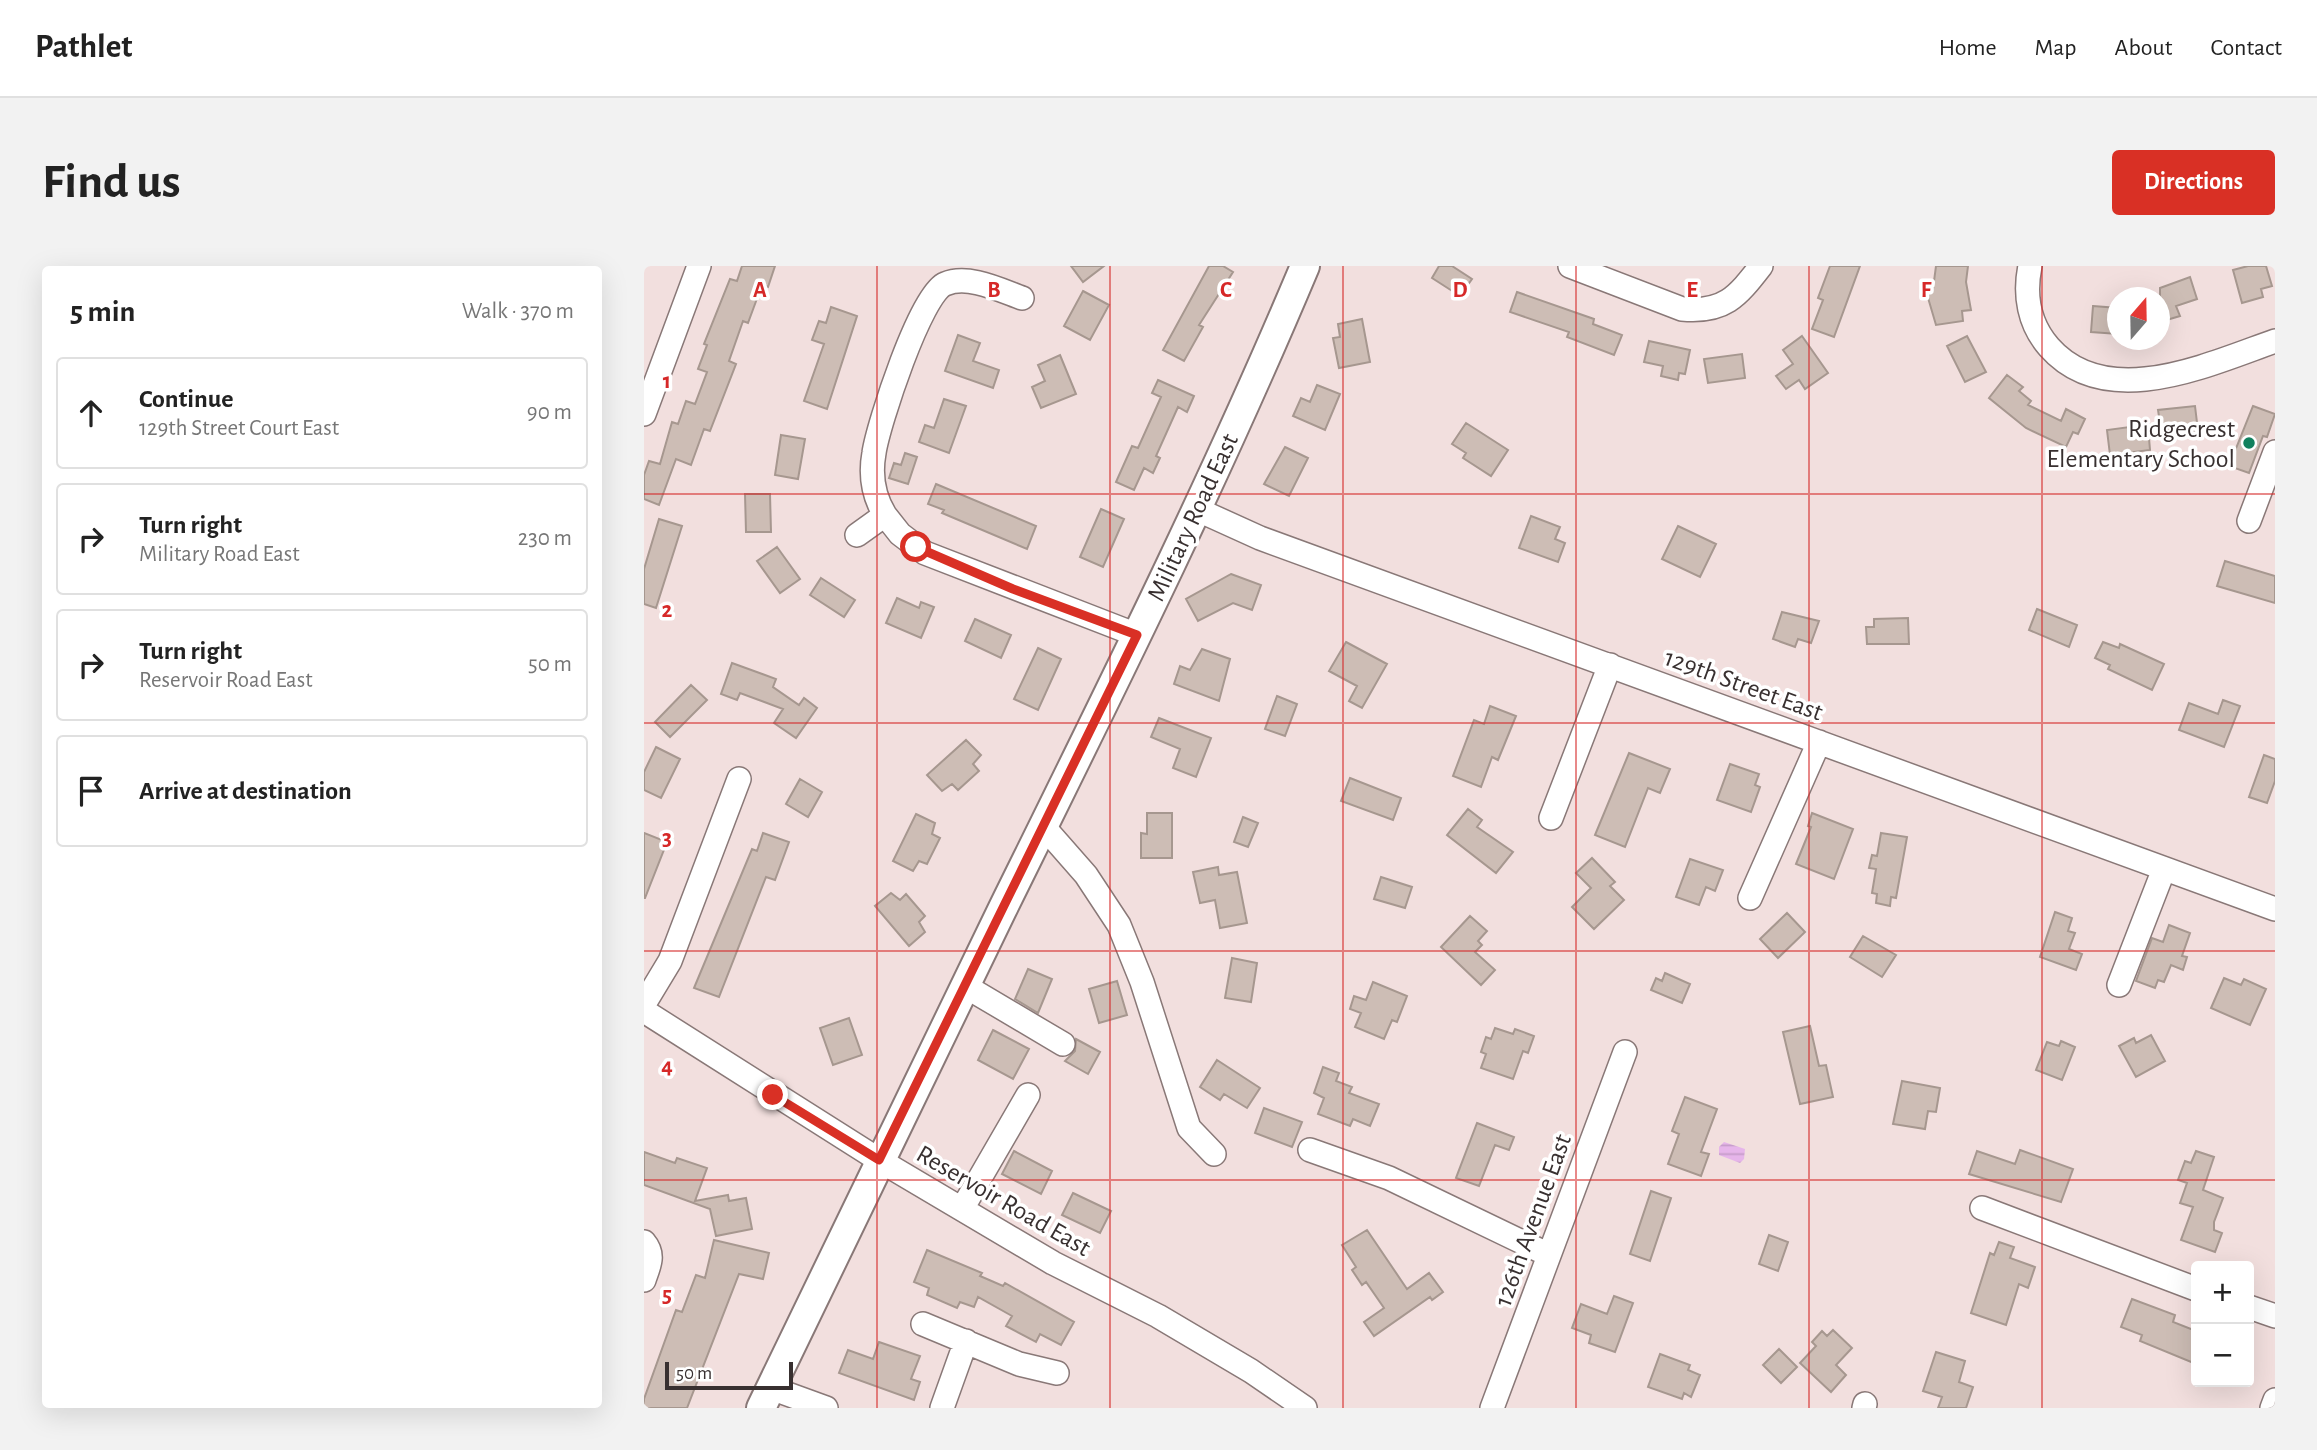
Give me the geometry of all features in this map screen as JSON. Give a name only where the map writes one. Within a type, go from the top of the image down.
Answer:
[{"type":"main road","name":"Military Road East","points":[[766,1398],[879,1160],[1137,635],[1305,266]]},
{"type":"street","points":[[644,414],[699,266]]},
{"type":"street","points":[[1570,266],[1682,309],[1709,310],[1732,299],[1761,266]]},
{"type":"street","points":[[2029,266],[2027,298],[2039,334],[2062,360],[2102,379],[2137,381],[2157,378],[2275,341]]},
{"type":"street","points":[[1022,298],[981,284],[958,281],[943,284],[924,307],[874,452],[874,487],[885,515],[900,534],[925,553],[1137,635]]},
{"type":"street","points":[[2249,521],[2275,452]]},
{"type":"street","name":"129th Street East","points":[[1196,509],[1260,538],[2275,909]]},
{"type":"street","points":[[857,535],[885,515]]},
{"type":"street","points":[[1551,818],[1610,665]]},
{"type":"street","points":[[1750,898],[1819,741]]},
{"type":"street","points":[[644,1004],[674,949],[739,779]]},
{"type":"street","points":[[1043,826],[1086,875],[1119,925],[1142,982],[1158,1039],[1189,1128],[1214,1154]]},
{"type":"street","points":[[2119,985],[2164,869]]},
{"type":"street","points":[[965,986],[1063,1044]]},
{"type":"street","name":"Reservoir Road East","points":[[644,1011],[879,1160],[1053,1263],[1158,1316],[1251,1371],[1305,1408]]},
{"type":"street","name":"126th Avenue East","points":[[1492,1408],[1625,1052]]},
{"type":"street","points":[[962,1209],[1028,1095]]},
{"type":"street","points":[[1310,1150],[1389,1178],[1549,1255]]},
{"type":"street","points":[[1982,1208],[2191,1287]]},
{"type":"street","points":[[644,1280],[651,1260],[647,1245]]},
{"type":"street","points":[[2254,1309],[2275,1316]]},
{"type":"street","points":[[923,1324],[1019,1364],[1057,1373]]},
{"type":"street","points":[[942,1408],[966,1341]]},
{"type":"street","points":[[766,1398],[826,1408]]},
{"type":"street","points":[[2273,1408],[2275,1400]]},
{"type":"shaded area","points":[[1724,1142],[1745,1149],[1744,1159],[1740,1163],[1719,1155],[1719,1147]]},
{"type":"building","points":[[742,266],[775,266],[768,287],[762,285],[748,323],[743,321],[729,361],[736,364],[710,431],[704,429],[691,465],[676,459],[659,505],[644,499],[644,475],[649,461],[660,464],[672,422],[678,424],[686,401],[695,404],[707,372],[698,369],[707,345],[704,344],[730,279],[737,281]]},
{"type":"building","points":[[1071,266],[1104,266],[1083,282]]},
{"type":"building","points":[[1209,266],[1223,266],[1233,272],[1199,325],[1203,327],[1184,361],[1163,350]]},
{"type":"building","points":[[1439,266],[1452,266],[1472,279],[1460,296],[1432,278]]},
{"type":"building","points":[[1830,266],[1860,266],[1834,337],[1812,329],[1823,300],[1818,298]]},
{"type":"building","points":[[1936,266],[1968,266],[1966,282],[1971,310],[1962,311],[1963,321],[1936,325],[1926,291],[1933,289]]},
{"type":"building","points":[[2248,266],[2266,266],[2272,286],[2261,289],[2263,297],[2242,303],[2233,270]]},
{"type":"building","points":[[2190,277],[2197,299],[2176,306],[2180,316],[2170,319],[2170,287],[2163,287]]},
{"type":"building","points":[[1083,291],[1109,305],[1090,340],[1064,326]]},
{"type":"building","points":[[1517,292],[1594,319],[1593,324],[1622,335],[1614,355],[1567,337],[1569,332],[1510,312]]},
{"type":"building","points":[[2093,306],[2107,307],[2107,333],[2091,332]]},
{"type":"building","points":[[831,307],[857,316],[827,409],[804,401],[824,344],[812,340],[819,321],[826,323]]},
{"type":"building","points":[[1362,319],[1370,362],[1339,368],[1333,338],[1340,337],[1338,324]]},
{"type":"building","points":[[958,335],[980,343],[973,361],[999,370],[993,388],[945,371]]},
{"type":"building","points":[[1802,336],[1828,373],[1805,389],[1799,380],[1786,389],[1776,376],[1793,364],[1783,350]]},
{"type":"building","points":[[1967,336],[1986,372],[1965,382],[1947,346]]},
{"type":"building","points":[[1649,341],[1690,350],[1685,374],[1679,373],[1678,380],[1661,376],[1663,366],[1644,362]]},
{"type":"building","points":[[1742,354],[1745,378],[1708,383],[1704,359]]},
{"type":"building","points":[[1060,355],[1076,394],[1041,408],[1032,387],[1045,381],[1038,365]]},
{"type":"building","points":[[2007,375],[2023,387],[2019,391],[2031,401],[2028,405],[2061,421],[2066,409],[2085,419],[2078,434],[2073,432],[2066,447],[2026,428],[1989,398]]},
{"type":"building","points":[[1158,380],[1194,396],[1187,412],[1178,407],[1156,456],[1160,458],[1153,473],[1144,468],[1134,490],[1116,482],[1132,446],[1138,448],[1161,397],[1152,393]]},
{"type":"building","points":[[1317,385],[1340,394],[1325,430],[1293,416],[1301,398],[1310,402]]},
{"type":"building","points":[[944,399],[966,406],[949,453],[919,442],[925,425],[934,428]]},
{"type":"building","points":[[2195,406],[2198,431],[2149,438],[2150,450],[2110,455],[2107,430],[2160,423],[2158,410]]},
{"type":"building","points":[[2253,406],[2275,414],[2267,437],[2263,436],[2249,473],[2229,466]]},
{"type":"building","points":[[1466,423],[1508,450],[1491,476],[1463,458],[1466,453],[1452,444]]},
{"type":"building","points":[[781,435],[805,439],[798,479],[775,475]]},
{"type":"building","points":[[1285,447],[1308,458],[1289,496],[1264,484]]},
{"type":"building","points":[[905,453],[917,457],[908,484],[889,478],[894,463],[901,465]]},
{"type":"building","points":[[936,484],[1036,526],[1027,549],[942,513],[944,510],[928,504]]},
{"type":"building","points":[[745,494],[770,494],[771,532],[746,532]]},
{"type":"building","points":[[1101,509],[1124,519],[1103,567],[1080,557]]},
{"type":"building","points":[[1531,516],[1560,527],[1555,539],[1565,543],[1558,562],[1519,548]]},
{"type":"building","points":[[659,519],[682,526],[656,608],[644,604],[644,569]]},
{"type":"building","points":[[1678,526],[1716,544],[1700,577],[1662,559]]},
{"type":"building","points":[[777,547],[800,579],[780,593],[757,561]]},
{"type":"building","points":[[2225,561],[2275,576],[2275,603],[2217,586]]},
{"type":"building","points":[[1231,574],[1261,585],[1252,610],[1233,603],[1198,621],[1186,599]]},
{"type":"building","points":[[821,578],[855,600],[844,617],[810,595]]},
{"type":"building","points":[[897,598],[919,608],[921,602],[934,607],[921,638],[886,623]]},
{"type":"building","points":[[2037,609],[2077,625],[2069,647],[2029,630]]},
{"type":"building","points":[[1782,612],[1819,621],[1811,643],[1798,639],[1795,647],[1773,639]]},
{"type":"building","points":[[1908,618],[1909,644],[1867,644],[1866,627],[1874,627],[1874,619]]},
{"type":"building","points":[[975,619],[1011,635],[1001,658],[965,641]]},
{"type":"building","points":[[1346,642],[1387,664],[1362,708],[1349,701],[1357,686],[1329,671]]},
{"type":"building","points":[[2103,642],[2119,648],[2120,644],[2164,664],[2152,690],[2108,669],[2110,665],[2095,658]]},
{"type":"building","points":[[1038,648],[1061,659],[1038,710],[1014,699]]},
{"type":"building","points":[[1202,649],[1230,659],[1219,701],[1174,684],[1180,666],[1190,670]]},
{"type":"building","points":[[732,663],[776,679],[773,687],[799,705],[804,698],[817,708],[796,738],[774,723],[783,709],[740,693],[737,700],[721,694]]},
{"type":"building","points":[[691,685],[707,700],[670,737],[655,722]]},
{"type":"building","points":[[1277,696],[1297,704],[1285,736],[1265,729]]},
{"type":"building","points":[[2223,700],[2240,706],[2224,747],[2179,730],[2189,703],[2218,714]]},
{"type":"building","points":[[1490,706],[1516,716],[1498,760],[1492,757],[1481,787],[1453,776],[1474,720],[1484,724]]},
{"type":"building","points":[[1159,718],[1211,738],[1196,777],[1173,768],[1180,749],[1151,737]]},
{"type":"building","points":[[966,740],[981,755],[973,764],[979,771],[958,790],[952,784],[942,791],[927,775]]},
{"type":"building","points":[[656,747],[680,759],[661,798],[644,790],[644,772]]},
{"type":"building","points":[[1629,753],[1670,769],[1660,793],[1648,788],[1625,847],[1595,835]]},
{"type":"building","points":[[2264,755],[2275,759],[2275,781],[2267,803],[2249,797]]},
{"type":"building","points":[[1730,764],[1759,774],[1755,785],[1760,787],[1751,812],[1717,800]]},
{"type":"building","points":[[1350,778],[1401,798],[1393,820],[1341,801]]},
{"type":"building","points":[[800,779],[822,792],[808,817],[786,804]]},
{"type":"building","points":[[1468,809],[1482,820],[1477,827],[1513,852],[1496,873],[1447,835]]},
{"type":"building","points":[[1147,813],[1172,813],[1172,858],[1141,858],[1141,833],[1147,834]]},
{"type":"building","points":[[1812,813],[1853,829],[1834,879],[1796,864],[1811,827],[1808,826]]},
{"type":"building","points":[[916,814],[935,823],[932,834],[940,838],[927,864],[919,861],[913,871],[893,861]]},
{"type":"building","points":[[1243,817],[1258,823],[1248,847],[1234,842]]},
{"type":"building","points":[[644,833],[667,842],[645,898],[644,898]]},
{"type":"building","points":[[763,833],[789,842],[775,880],[766,877],[719,997],[694,988],[752,849],[757,851]]},
{"type":"building","points":[[1881,833],[1907,837],[1896,898],[1891,897],[1890,906],[1876,903],[1877,894],[1872,893],[1876,869],[1869,868],[1872,855],[1877,856]]},
{"type":"building","points":[[1592,858],[1615,882],[1610,886],[1624,900],[1594,929],[1572,907],[1591,888],[1576,873]]},
{"type":"building","points":[[1690,859],[1723,870],[1715,891],[1706,887],[1699,905],[1676,897]]},
{"type":"building","points":[[1218,867],[1219,875],[1237,872],[1247,923],[1220,928],[1215,900],[1200,903],[1193,872]]},
{"type":"building","points":[[1381,877],[1412,887],[1405,908],[1374,899]]},
{"type":"building","points":[[891,893],[900,900],[906,894],[925,916],[919,922],[925,932],[909,946],[875,906]]},
{"type":"building","points":[[2055,912],[2072,918],[2068,931],[2075,933],[2069,949],[2082,954],[2076,970],[2040,957]]},
{"type":"building","points":[[1787,913],[1805,932],[1778,958],[1760,939]]},
{"type":"building","points":[[1470,916],[1487,931],[1478,941],[1482,945],[1475,952],[1495,970],[1481,985],[1441,947]]},
{"type":"building","points":[[2169,925],[2190,933],[2182,956],[2187,957],[2183,970],[2171,965],[2164,982],[2158,980],[2155,988],[2136,981],[2152,938],[2163,942]]},
{"type":"building","points":[[1863,936],[1896,955],[1882,977],[1850,957]]},
{"type":"building","points":[[1232,958],[1257,963],[1251,1002],[1225,998]]},
{"type":"building","points":[[1028,969],[1052,979],[1038,1013],[1015,999]]},
{"type":"building","points":[[1665,973],[1690,984],[1682,1003],[1651,990],[1656,978],[1662,981]]},
{"type":"building","points":[[2224,978],[2241,985],[2244,979],[2266,989],[2250,1025],[2211,1008]]},
{"type":"building","points":[[1117,981],[1127,1015],[1099,1023],[1089,989]]},
{"type":"building","points":[[1373,982],[1407,996],[1397,1022],[1392,1020],[1384,1039],[1355,1027],[1361,1013],[1350,1009],[1354,996],[1366,1000]]},
{"type":"building","points":[[849,1018],[862,1055],[833,1065],[820,1028]]},
{"type":"building","points":[[1810,1026],[1819,1066],[1826,1065],[1833,1097],[1800,1104],[1783,1032]]},
{"type":"building","points":[[1495,1028],[1513,1034],[1515,1029],[1534,1036],[1528,1053],[1523,1051],[1513,1079],[1481,1068],[1486,1054],[1481,1052],[1486,1037],[1491,1039]]},
{"type":"building","points":[[993,1030],[1029,1049],[1013,1079],[978,1060]]},
{"type":"building","points":[[2151,1035],[2165,1061],[2136,1077],[2119,1046],[2134,1038],[2136,1043]]},
{"type":"building","points":[[1076,1039],[1100,1052],[1088,1074],[1065,1061],[1075,1051]]},
{"type":"building","points":[[2061,1041],[2075,1047],[2062,1080],[2036,1070],[2047,1042],[2059,1046]]},
{"type":"building","points":[[1217,1060],[1260,1088],[1247,1108],[1224,1094],[1220,1100],[1200,1087]]},
{"type":"building","points":[[1323,1067],[1339,1073],[1336,1081],[1352,1087],[1349,1093],[1379,1104],[1370,1126],[1353,1119],[1350,1126],[1318,1114],[1324,1098],[1314,1093]]},
{"type":"building","points":[[1902,1081],[1940,1088],[1936,1112],[1928,1111],[1925,1129],[1893,1124]]},
{"type":"building","points":[[1685,1097],[1717,1109],[1701,1152],[1709,1154],[1701,1176],[1668,1164],[1679,1134],[1672,1131]]},
{"type":"building","points":[[1264,1108],[1302,1122],[1292,1147],[1255,1133]]},
{"type":"building","points":[[1477,1123],[1514,1137],[1509,1150],[1495,1145],[1479,1186],[1456,1178]]},
{"type":"building","points":[[2020,1150],[2073,1169],[2061,1202],[1969,1174],[1977,1151],[2015,1164]]},
{"type":"building","points":[[1014,1151],[1052,1171],[1041,1194],[1002,1174]]},
{"type":"building","points":[[2196,1151],[2214,1157],[2203,1190],[2223,1198],[2214,1222],[2214,1230],[2222,1233],[2215,1252],[2181,1240],[2193,1207],[2180,1203],[2187,1183],[2178,1180],[2185,1161],[2191,1163]]},
{"type":"building","points":[[644,1152],[675,1163],[677,1158],[707,1168],[695,1201],[728,1195],[729,1201],[746,1198],[752,1229],[716,1236],[710,1209],[644,1185]]},
{"type":"building","points":[[1651,1191],[1671,1198],[1650,1261],[1630,1254]]},
{"type":"building","points":[[1073,1193],[1111,1211],[1100,1233],[1062,1215]]},
{"type":"building","points":[[1367,1230],[1407,1289],[1429,1273],[1443,1292],[1432,1300],[1430,1297],[1374,1336],[1364,1322],[1384,1308],[1366,1282],[1362,1285],[1352,1270],[1356,1267],[1342,1245]]},
{"type":"building","points":[[1769,1235],[1788,1242],[1778,1271],[1759,1264]]},
{"type":"building","points":[[714,1240],[769,1253],[763,1279],[739,1274],[687,1408],[644,1408],[644,1399],[676,1310],[682,1312],[696,1275],[705,1278]]},
{"type":"building","points":[[1999,1242],[2014,1247],[2010,1258],[2035,1267],[2028,1288],[2019,1284],[2006,1325],[1971,1313],[1990,1253],[1994,1255]]},
{"type":"building","points":[[927,1250],[982,1273],[980,1276],[1003,1286],[1005,1283],[1074,1322],[1061,1345],[1040,1334],[1036,1342],[1006,1326],[1012,1316],[978,1297],[974,1307],[960,1302],[957,1308],[927,1295],[929,1288],[914,1282]]},
{"type":"building","points":[[1614,1296],[1633,1303],[1615,1352],[1589,1343],[1591,1335],[1572,1328],[1581,1304],[1607,1314]]},
{"type":"building","points":[[2132,1299],[2175,1315],[2173,1322],[2191,1329],[2191,1362],[2140,1341],[2142,1335],[2121,1327]]},
{"type":"building","points":[[1833,1330],[1852,1348],[1836,1365],[1846,1375],[1831,1392],[1800,1363],[1816,1346],[1812,1342],[1822,1331],[1827,1336]]},
{"type":"building","points":[[879,1342],[920,1356],[911,1379],[920,1382],[914,1400],[839,1373],[848,1350],[873,1359]]},
{"type":"building","points":[[1779,1349],[1797,1367],[1781,1383],[1763,1365]]},
{"type":"building","points":[[1936,1352],[1965,1361],[1959,1382],[1973,1387],[1966,1408],[1938,1408],[1942,1397],[1923,1391]]},
{"type":"building","points":[[1660,1354],[1690,1365],[1688,1370],[1700,1375],[1691,1397],[1684,1393],[1682,1399],[1648,1387]]},
{"type":"place","name":"Ridgecrest Elementary School","points":[[2249,443]]},
{"type":"route","points":[[773,1095],[879,1160],[1137,635],[1013,589],[916,547]]}]
